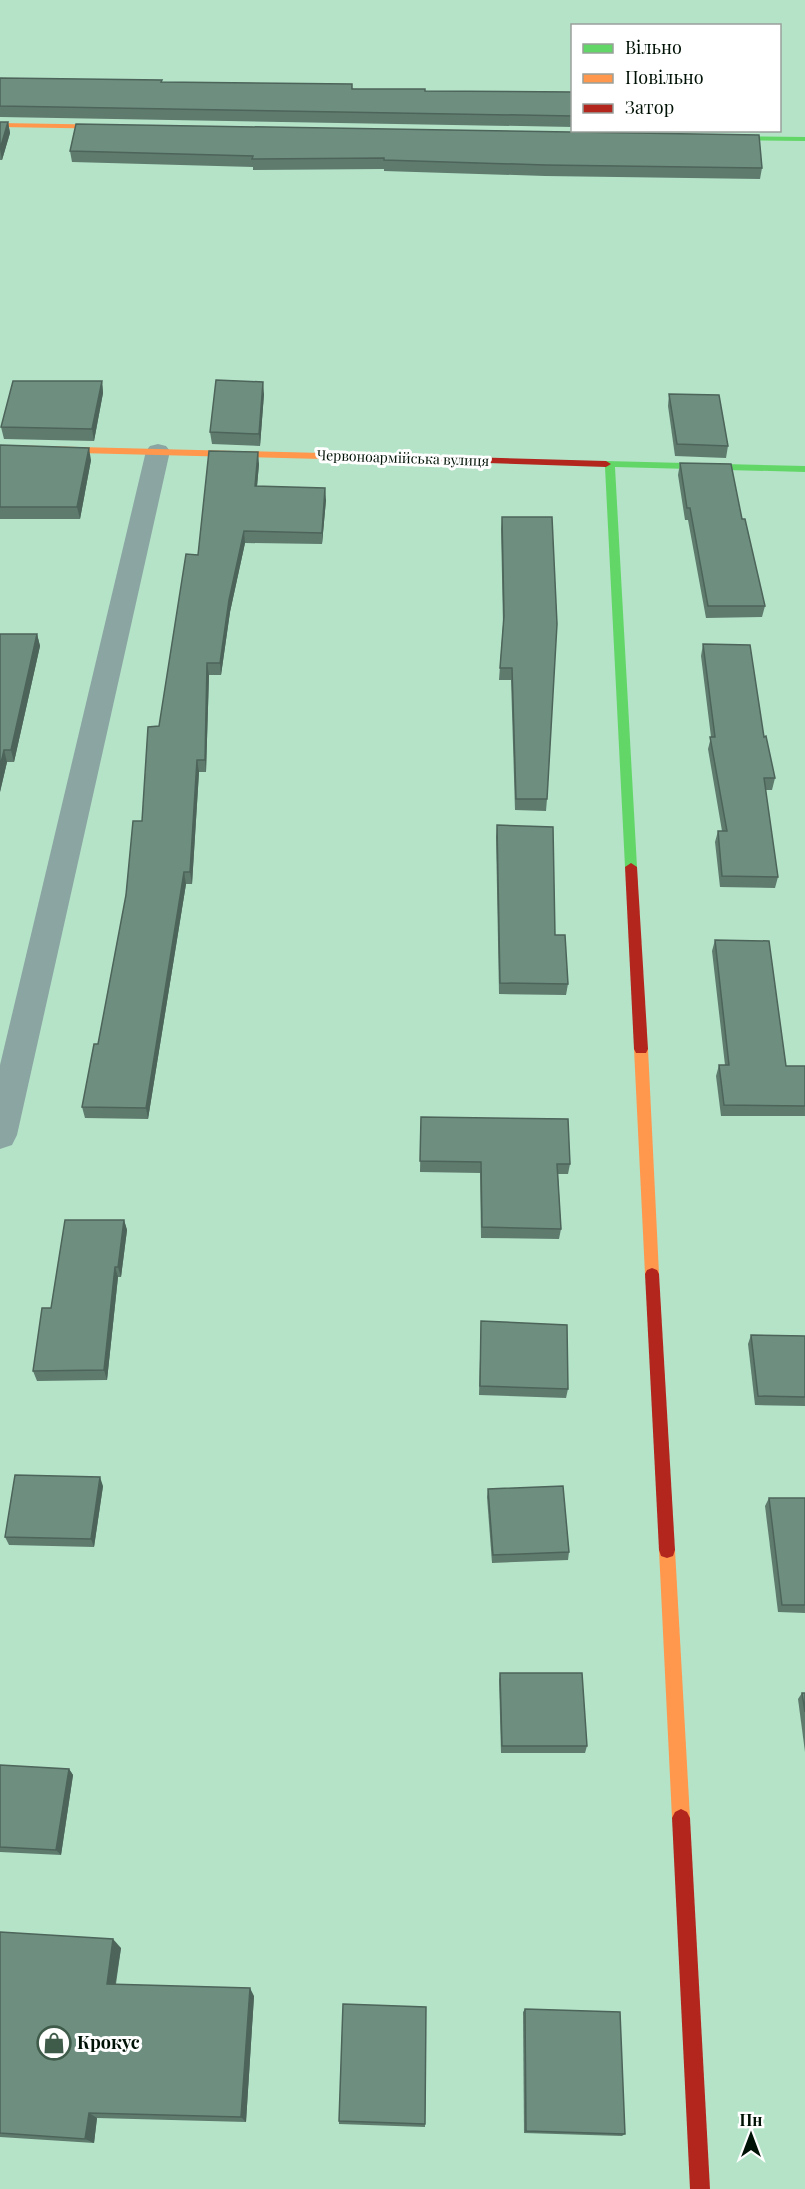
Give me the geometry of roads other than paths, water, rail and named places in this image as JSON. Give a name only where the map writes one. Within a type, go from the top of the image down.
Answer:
[{"type":"street","points":[[0,125],[130,127]]},
{"type":"street","points":[[698,137],[805,139]]},
{"type":"street","name":"Червоноармійська вулиця","points":[[0,448],[805,469]]},
{"type":"street","points":[[0,1135],[158,451]]},
{"type":"street","points":[[610,464],[700,2189]]},
{"type":"place","name":"Крокус","points":[[54,2043]]}]
